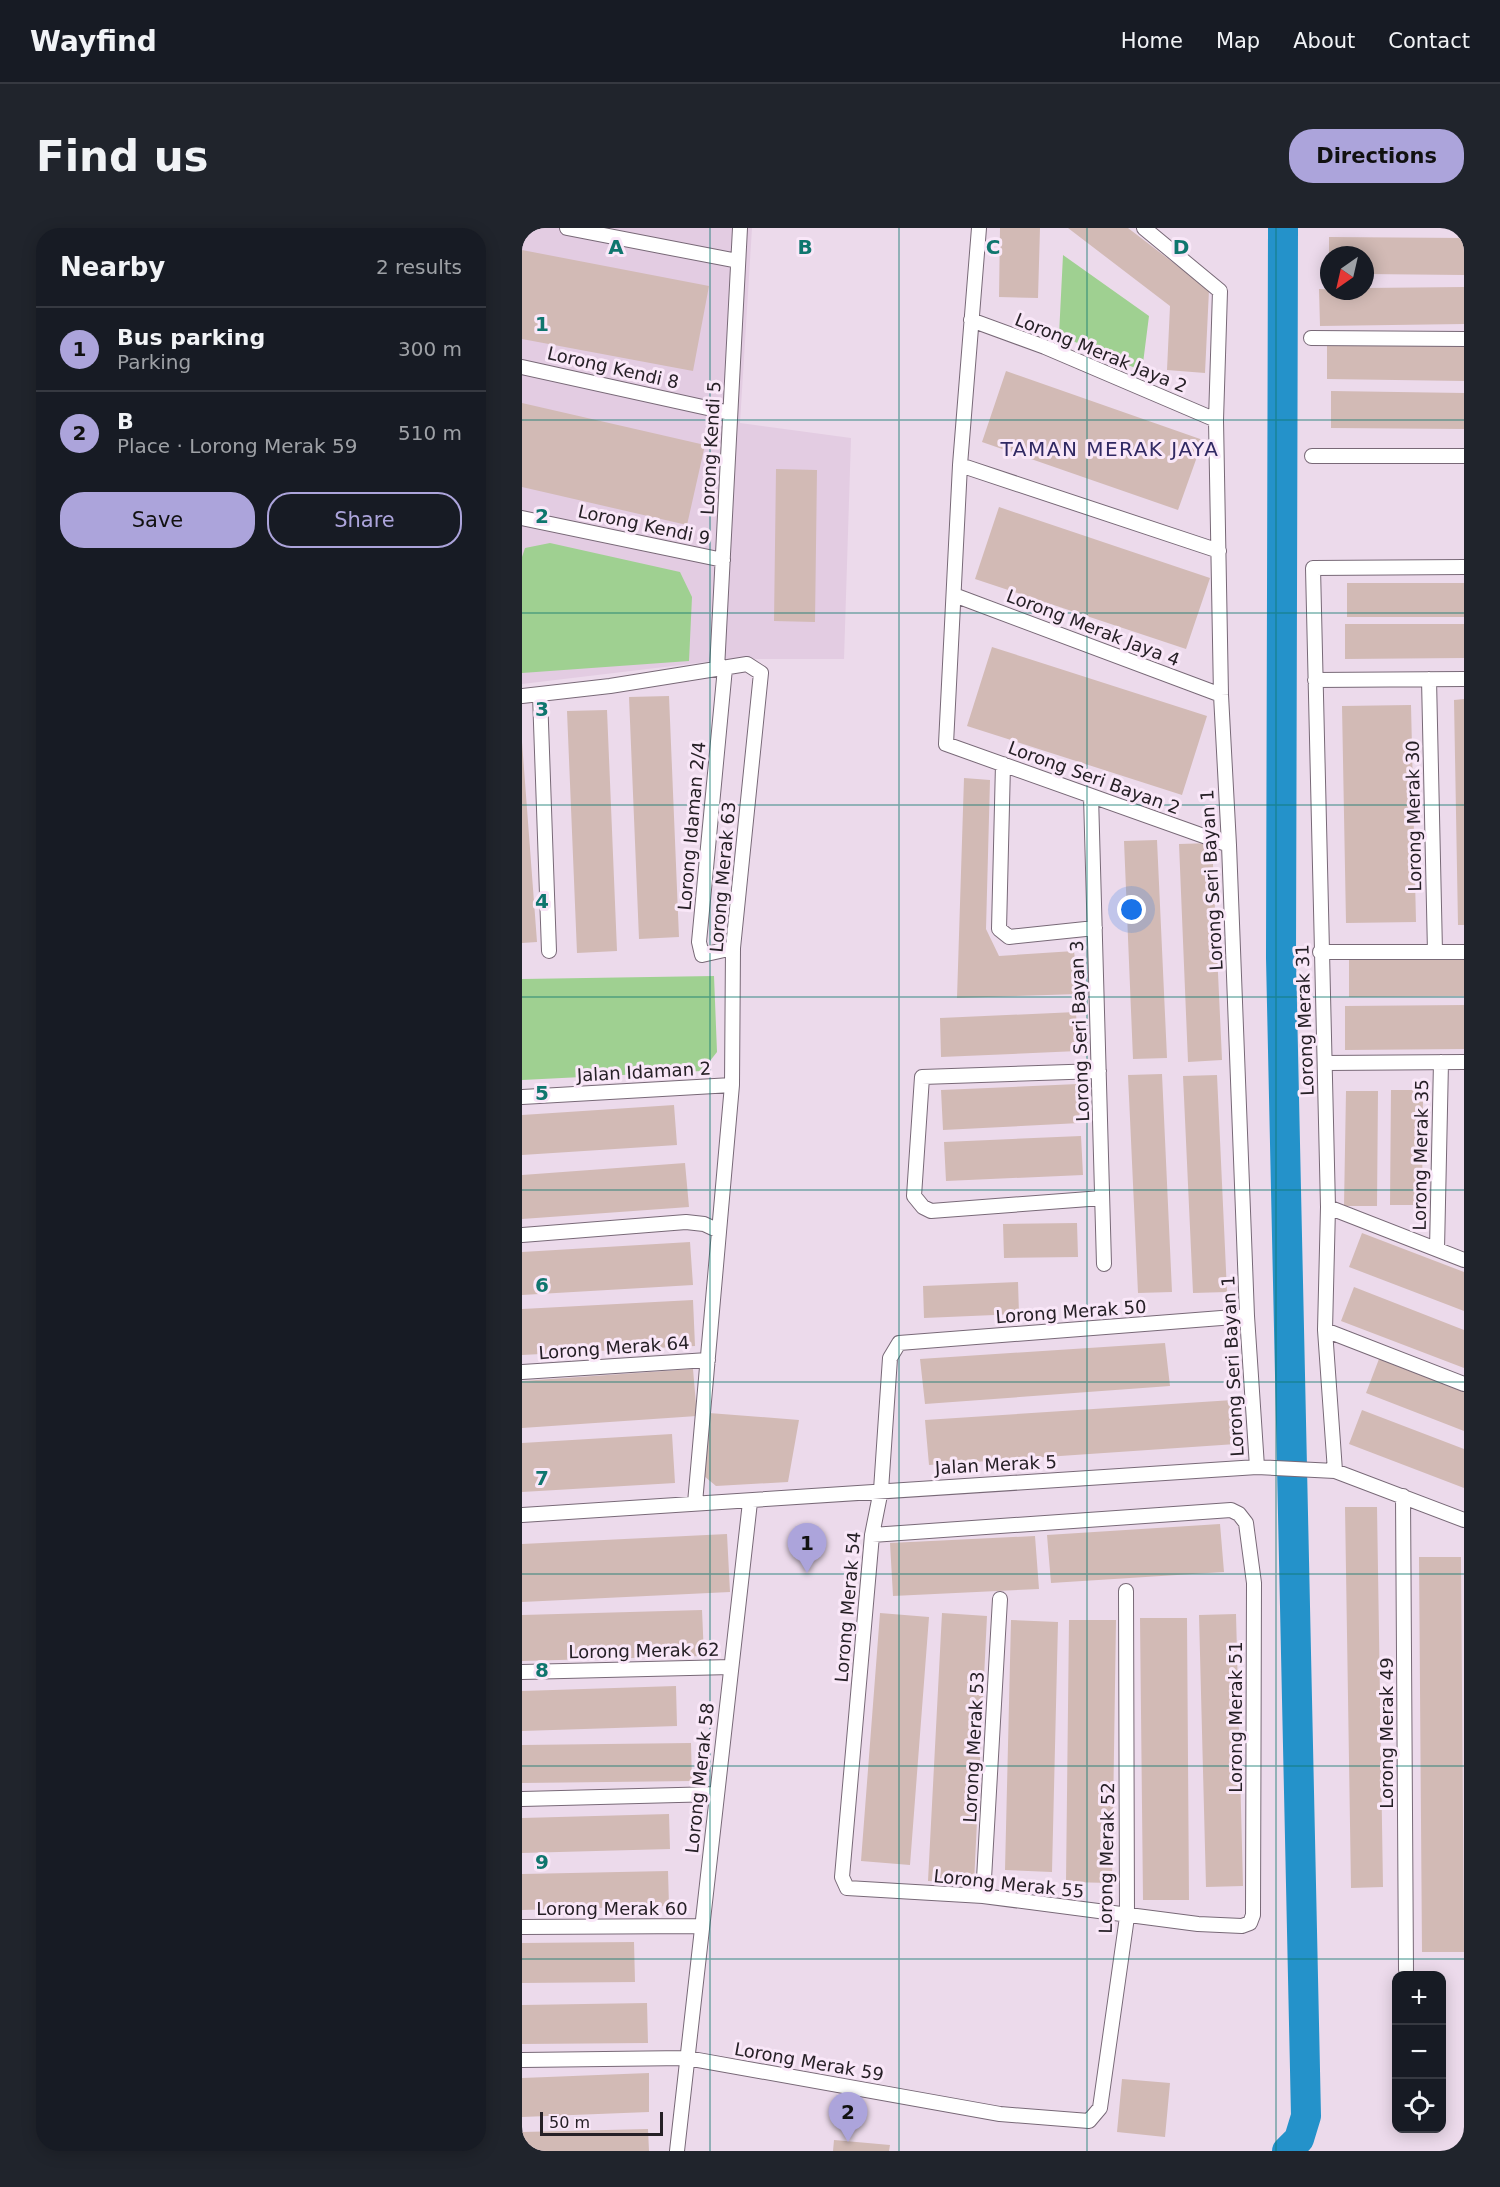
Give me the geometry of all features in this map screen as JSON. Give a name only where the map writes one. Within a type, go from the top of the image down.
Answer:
[{"type":"street","points":[[567,228],[738,261]]},
{"type":"street","name":"Lorong Kendi 5","points":[[721,668],[723,560],[740,228]]},
{"type":"street","points":[[954,595],[960,465],[979,228]]},
{"type":"street","name":"Lorong Seri Bayan 1","points":[[1144,228],[1220,291],[1216,420],[1221,695],[1247,1316],[1257,1467]]},
{"type":"street","name":"Lorong Merak Jaya 2","points":[[971,320],[1045,347],[1216,420]]},
{"type":"street","points":[[1311,338],[1464,339]]},
{"type":"street","name":"Lorong Kendi 8","points":[[522,367],[730,413]]},
{"type":"street","points":[[1312,456],[1464,456]]},
{"type":"street","points":[[960,465],[1219,551]]},
{"type":"street","name":"Lorong Kendi 9","points":[[522,518],[723,560]]},
{"type":"street","name":"Lorong Merak 31","points":[[1335,1471],[1324,1330],[1328,1208],[1320,952],[1313,568],[1464,567]]},
{"type":"street","name":"Lorong Merak Jaya 4","points":[[954,595],[1221,695]]},
{"type":"street","name":"Lorong Seri Bayan 2","points":[[954,595],[946,744],[1229,845]]},
{"type":"street","name":"Lorong Merak 63","points":[[695,1503],[732,1085],[733,948],[761,673],[747,664],[721,668]]},
{"type":"street","points":[[522,696],[721,668]]},
{"type":"street","name":"Lorong Idaman 2/4","points":[[721,668],[699,942],[702,955],[733,948]]},
{"type":"street","name":"Lorong Merak 30","points":[[1429,679],[1435,952]]},
{"type":"street","points":[[1315,680],[1464,679]]},
{"type":"street","points":[[540,695],[549,951]]},
{"type":"street","points":[[1003,764],[999,929],[1009,937],[1095,928]]},
{"type":"street","name":"Lorong Seri Bayan 3","points":[[1091,796],[1104,1264]]},
{"type":"street","points":[[1320,952],[1464,952]]},
{"type":"street","name":"Lorong Merak 35","points":[[1437,1249],[1440,1062]]},
{"type":"street","points":[[1325,1063],[1464,1062]]},
{"type":"street","points":[[1099,1071],[922,1077],[914,1196],[923,1207],[931,1211],[1102,1198]]},
{"type":"street","name":"Jalan Idaman 2","points":[[522,1097],[732,1085]]},
{"type":"street","points":[[1328,1208],[1464,1260]]},
{"type":"street","points":[[522,1235],[686,1222],[704,1224],[719,1231]]},
{"type":"street","name":"Lorong Merak 50","points":[[899,1343],[1247,1316]]},
{"type":"street","points":[[1324,1330],[1464,1384]]},
{"type":"street","name":"Lorong Merak 54","points":[[842,1877],[872,1535],[881,1490],[890,1358],[899,1343]]},
{"type":"street","name":"Lorong Merak 64","points":[[522,1372],[708,1360]]},
{"type":"street","name":"Jalan Merak 5","points":[[522,1515],[695,1503],[750,1502],[881,1490],[1257,1467],[1335,1471],[1464,1520]]},
{"type":"street","name":"Lorong Merak 49","points":[[1403,1496],[1406,1970]]},
{"type":"street","name":"Lorong Merak 58","points":[[676,2151],[750,1502]]},
{"type":"street","name":"Lorong Merak 51","points":[[872,1535],[1230,1510],[1239,1514],[1246,1523],[1254,1583],[1253,1903],[1250,1923]]},
{"type":"street","name":"Lorong Merak 52","points":[[1089,2121],[1100,2108],[1127,1917],[1126,1591]]},
{"type":"street","name":"Lorong Merak 53","points":[[983,1896],[1000,1599]]},
{"type":"street","name":"Lorong Merak 62","points":[[522,1672],[731,1667]]},
{"type":"street","points":[[522,1799],[717,1794]]},
{"type":"street","name":"Lorong Merak 55","points":[[842,1877],[847,1888],[983,1896],[1127,1917],[1198,1924],[1242,1926],[1250,1923]]},
{"type":"street","name":"Lorong Merak 60","points":[[522,1927],[702,1926]]},
{"type":"street","name":"Lorong Merak 59","points":[[522,2060],[687,2058],[1000,2114],[1089,2121]]},
{"type":"shaded area","points":[[522,228],[752,228],[740,423],[851,438],[844,659],[731,659],[522,684]]},
{"type":"green space","points":[[1063,255],[1149,316],[1142,371],[1059,335]]},
{"type":"green space","points":[[550,543],[680,572],[692,597],[689,661],[522,673],[522,557],[525,548]]},
{"type":"green space","points":[[714,976],[717,1052],[702,1071],[522,1080],[522,979]]},
{"type":"building","points":[[1000,228],[1040,228],[1038,298],[999,297]]},
{"type":"building","points":[[1068,228],[1128,228],[1209,290],[1205,373],[1167,370],[1170,306]]},
{"type":"building","points":[[1329,237],[1464,238],[1464,275],[1374,274],[1374,246],[1329,246]]},
{"type":"building","points":[[522,250],[709,286],[693,371],[522,339]]},
{"type":"building","points":[[1464,287],[1464,324],[1320,326],[1319,289],[1320,300],[1374,300],[1374,288]]},
{"type":"building","points":[[1327,343],[1464,344],[1464,381],[1327,379]]},
{"type":"building","points":[[1006,371],[1203,440],[1178,510],[982,442]]},
{"type":"building","points":[[1331,391],[1464,393],[1464,429],[1331,428]]},
{"type":"building","points":[[522,403],[705,445],[687,525],[522,487]]},
{"type":"building","points":[[776,469],[817,470],[815,622],[774,621]]},
{"type":"building","points":[[999,507],[1210,578],[1186,649],[975,579]]},
{"type":"building","points":[[1347,583],[1464,583],[1464,617],[1347,617]]},
{"type":"building","points":[[1345,624],[1464,624],[1464,658],[1345,659]]},
{"type":"building","points":[[992,647],[1207,716],[1182,795],[967,726]]},
{"type":"building","points":[[669,696],[679,937],[639,939],[629,697]]},
{"type":"building","points":[[1464,699],[1464,925],[1458,925],[1454,700]]},
{"type":"building","points":[[1411,705],[1416,922],[1346,923],[1342,706]]},
{"type":"building","points":[[607,710],[617,951],[577,953],[567,711]]},
{"type":"building","points":[[522,742],[537,942],[522,943]]},
{"type":"building","points":[[964,778],[990,780],[986,929],[999,956],[1074,951],[1079,994],[957,998]]},
{"type":"building","points":[[1157,840],[1167,1058],[1133,1059],[1124,841]]},
{"type":"building","points":[[1212,843],[1222,1060],[1188,1062],[1179,844]]},
{"type":"building","points":[[1464,952],[1464,996],[1349,997],[1349,953]]},
{"type":"building","points":[[1464,1005],[1464,1049],[1345,1050],[1345,1006]]},
{"type":"building","points":[[1076,1012],[1078,1051],[941,1057],[940,1018]]},
{"type":"building","points":[[1162,1074],[1172,1292],[1138,1293],[1128,1075]]},
{"type":"building","points":[[1217,1075],[1227,1292],[1193,1293],[1183,1076]]},
{"type":"building","points":[[1078,1084],[1080,1123],[943,1130],[941,1090]]},
{"type":"building","points":[[1391,1090],[1423,1090],[1422,1205],[1390,1205]]},
{"type":"building","points":[[1346,1091],[1378,1091],[1377,1206],[1344,1206]]},
{"type":"building","points":[[674,1105],[677,1145],[522,1155],[522,1115]]},
{"type":"building","points":[[1081,1136],[1083,1175],[946,1181],[944,1142]]},
{"type":"building","points":[[685,1163],[689,1207],[522,1219],[522,1175]]},
{"type":"building","points":[[1077,1223],[1078,1257],[1004,1258],[1003,1224]]},
{"type":"building","points":[[1362,1233],[1464,1272],[1464,1311],[1349,1267]]},
{"type":"building","points":[[690,1242],[693,1285],[522,1295],[522,1252]]},
{"type":"building","points":[[1018,1282],[1019,1314],[924,1318],[923,1286]]},
{"type":"building","points":[[1354,1287],[1464,1330],[1464,1368],[1341,1321]]},
{"type":"building","points":[[693,1300],[695,1346],[522,1355],[522,1309]]},
{"type":"building","points":[[1165,1343],[1170,1386],[925,1404],[920,1359]]},
{"type":"building","points":[[1379,1359],[1464,1392],[1464,1431],[1366,1393]]},
{"type":"building","points":[[693,1369],[697,1416],[522,1428],[522,1381]]},
{"type":"building","points":[[1233,1400],[1236,1444],[929,1465],[925,1420]]},
{"type":"building","points":[[1362,1410],[1464,1449],[1464,1488],[1349,1444]]},
{"type":"building","points":[[709,1413],[799,1420],[788,1482],[716,1486],[704,1476]]},
{"type":"building","points":[[672,1434],[675,1483],[522,1492],[522,1443]]},
{"type":"building","points":[[1345,1507],[1377,1507],[1383,1887],[1351,1888]]},
{"type":"building","points":[[1220,1524],[1224,1572],[1051,1583],[1047,1535]]},
{"type":"building","points":[[727,1534],[730,1592],[522,1602],[522,1544]]},
{"type":"building","points":[[1035,1536],[1039,1589],[893,1596],[890,1543]]},
{"type":"building","points":[[1419,1557],[1461,1557],[1464,1952],[1422,1952]]},
{"type":"building","points":[[702,1610],[704,1656],[522,1661],[522,1615]]},
{"type":"building","points":[[880,1613],[929,1617],[910,1865],[861,1861]]},
{"type":"building","points":[[942,1613],[987,1616],[974,1883],[928,1881]]},
{"type":"building","points":[[1236,1614],[1243,1886],[1206,1887],[1199,1615]]},
{"type":"building","points":[[1140,1618],[1187,1618],[1189,1900],[1143,1900]]},
{"type":"building","points":[[1011,1620],[1058,1622],[1052,1872],[1005,1870]]},
{"type":"building","points":[[1069,1620],[1116,1620],[1112,1883],[1066,1882]]},
{"type":"building","points":[[676,1686],[677,1726],[522,1731],[522,1691]]},
{"type":"building","points":[[691,1743],[692,1781],[522,1783],[522,1745]]},
{"type":"building","points":[[669,1814],[670,1849],[522,1853],[522,1818]]},
{"type":"building","points":[[668,1871],[669,1906],[522,1910],[522,1874]]},
{"type":"building","points":[[634,1942],[635,1982],[522,1983],[522,1943]]},
{"type":"building","points":[[647,2003],[648,2043],[522,2044],[522,2005]]},
{"type":"building","points":[[649,2073],[649,2112],[522,2117],[522,2078]]},
{"type":"building","points":[[1122,2079],[1170,2083],[1165,2137],[1117,2132]]},
{"type":"building","points":[[648,2129],[649,2151],[522,2151],[522,2132]]},
{"type":"building","points":[[834,2140],[890,2145],[889,2151],[833,2151]]},
{"type":"waterway","points":[[1283,228],[1281,958],[1306,2116],[1299,2139],[1287,2151]]},
{"type":"place","name":"Bus parking","points":[[807,1573]]},
{"type":"place","name":"B","points":[[848,2142]]},
{"type":"district","name":"TAMAN MERAK JAYA","points":[[1110,449]]}]
